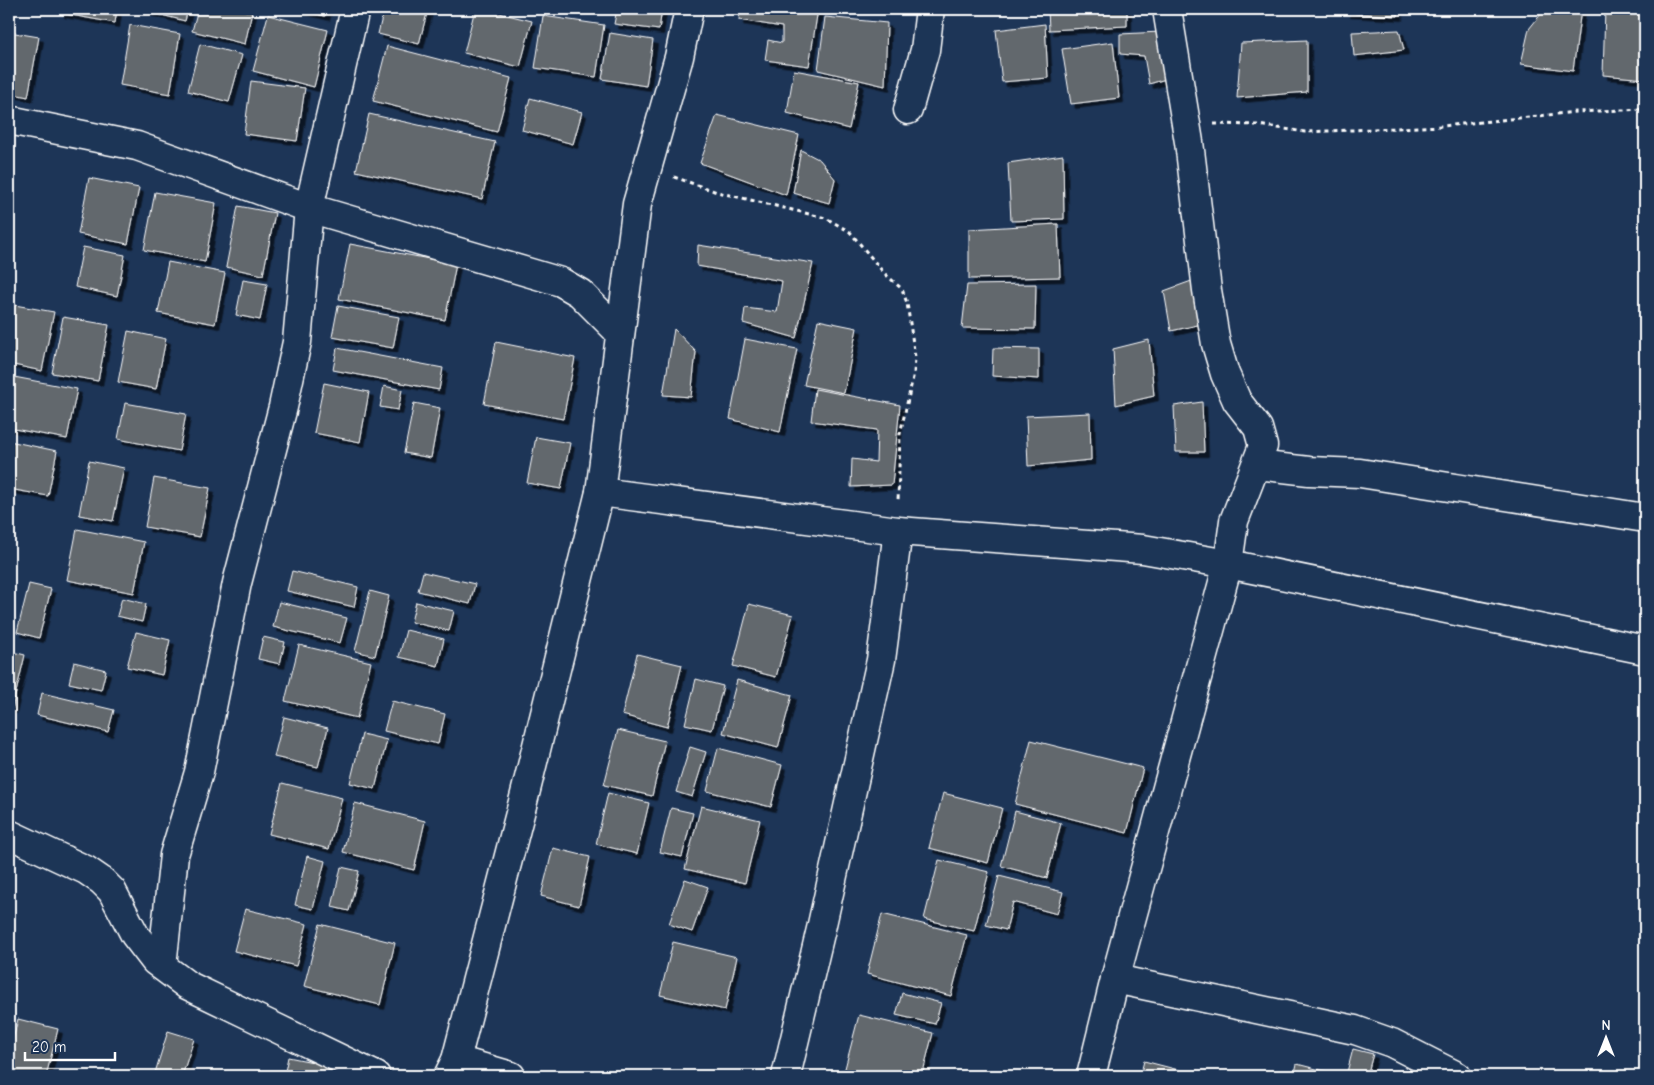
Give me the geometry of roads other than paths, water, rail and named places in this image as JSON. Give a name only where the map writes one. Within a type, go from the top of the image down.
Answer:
[{"type":"street","points":[[162,966],[174,855],[199,772],[237,583],[283,407],[297,342],[309,208],[355,9]]},
{"type":"street","points":[[511,1076],[452,1068],[554,681],[600,492],[637,204],[679,57],[689,9]]},
{"type":"street","points":[[908,110],[925,50],[930,9]]},
{"type":"street","points":[[1091,1076],[1115,979],[1228,564],[1234,521],[1263,446],[1258,428],[1237,401],[1225,374],[1216,344],[1207,290],[1186,122],[1168,9]]},
{"type":"street","points":[[9,120],[137,146],[309,208],[561,282],[580,293],[620,333]]},
{"type":"street","points":[[1257,465],[1309,471],[1360,473],[1645,518]]},
{"type":"street","points":[[600,492],[898,531],[1143,549],[1228,564],[1645,650]]},
{"type":"street","points":[[786,1076],[881,660],[898,531]]},
{"type":"street","points":[[9,834],[86,870],[102,880],[112,892],[135,935],[155,961],[187,985],[376,1076]]},
{"type":"street","points":[[1115,979],[1355,1030],[1392,1043],[1457,1076]]}]
